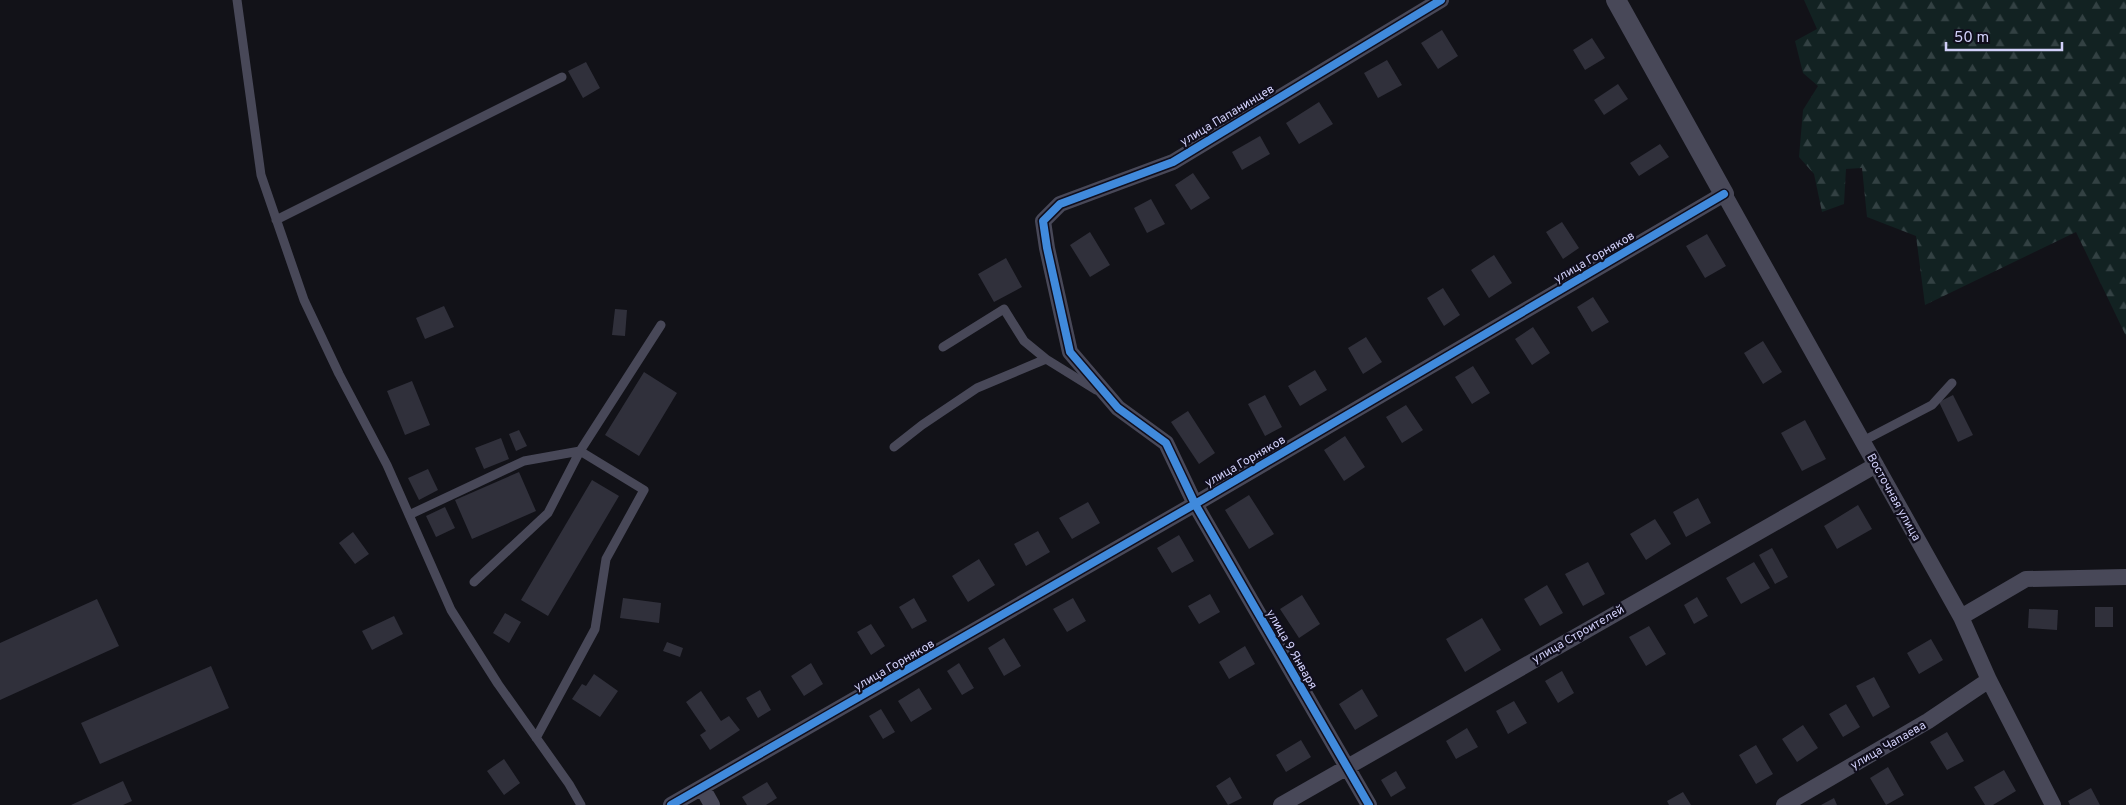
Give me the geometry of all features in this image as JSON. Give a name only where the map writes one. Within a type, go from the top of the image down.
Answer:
[{"type":"street","name":"улица Папанинцев","points":[[1047,248],[1043,222],[1060,204],[1173,162],[1441,0]]},
{"type":"street","points":[[1616,0],[1724,194]]},
{"type":"street","name":"Восточная улица","points":[[1724,194],[1961,617],[1989,680],[2053,805]]},
{"type":"street","name":"улица Горняков","points":[[671,805],[702,789],[1194,504],[1724,194]]},
{"type":"street","name":"улица 9 Января","points":[[1047,248],[1070,352],[1118,408],[1166,443],[1194,504],[1369,805]]},
{"type":"street","name":"улица Строителей","points":[[1281,805],[1876,465]]},
{"type":"street","points":[[1961,617],[2026,579],[2126,577]]},
{"type":"street","name":"улица Чапаева","points":[[1784,805],[1928,721],[1989,680]]},
{"type":"street","points":[[702,789],[712,805]]},
{"type":"lane","points":[[237,0],[261,175],[304,300],[339,374],[387,465],[451,610],[498,684],[581,805]]},
{"type":"lane","points":[[276,220],[562,77]]},
{"type":"lane","points":[[943,347],[1004,309],[1024,341],[1046,359],[1111,399]]},
{"type":"lane","points":[[474,582],[548,513],[580,451],[661,325]]},
{"type":"lane","points":[[894,447],[922,425],[977,388],[1046,359]]},
{"type":"lane","points":[[1863,441],[1932,406],[1952,383]]},
{"type":"lane","points":[[409,515],[524,461],[580,451],[644,490],[606,559],[596,629],[536,738]]},
{"type":"green space","points":[[1804,0],[2126,0],[2126,336],[2076,232],[1925,305],[1916,236],[1867,217],[1862,168],[1846,169],[1844,204],[1822,212],[1814,174],[1799,157],[1803,110],[1818,86],[1803,73],[1795,41],[1817,29]]},
{"type":"building","points":[[1442,30],[1458,56],[1438,69],[1421,43]]},
{"type":"building","points":[[1592,38],[1605,58],[1585,70],[1573,50]]},
{"type":"building","points":[[1387,60],[1402,85],[1378,98],[1364,73]]},
{"type":"building","points":[[586,62],[600,88],[583,98],[568,71]]},
{"type":"building","points":[[1618,84],[1628,99],[1604,115],[1594,100]]},
{"type":"building","points":[[1319,102],[1333,124],[1299,144],[1286,123]]},
{"type":"building","points":[[1260,136],[1270,154],[1242,170],[1232,152]]},
{"type":"building","points":[[1660,144],[1669,157],[1639,176],[1630,163]]},
{"type":"building","points":[[1193,173],[1210,198],[1191,210],[1175,185]]},
{"type":"building","points":[[1151,199],[1165,224],[1147,233],[1134,208]]},
{"type":"building","points":[[1562,222],[1579,248],[1563,259],[1546,232]]},
{"type":"building","points":[[1090,232],[1110,265],[1090,277],[1070,245]]},
{"type":"building","points":[[1707,234],[1726,266],[1705,278],[1686,246]]},
{"type":"building","points":[[1494,255],[1512,283],[1489,298],[1471,270]]},
{"type":"building","points":[[1006,258],[1022,287],[994,302],[978,274]]},
{"type":"building","points":[[1443,288],[1460,315],[1444,326],[1427,298]]},
{"type":"building","points":[[1593,297],[1609,322],[1592,332],[1577,307]]},
{"type":"building","points":[[444,306],[454,327],[425,339],[416,318]]},
{"type":"building","points":[[615,309],[627,310],[625,336],[612,335]]},
{"type":"building","points":[[1533,327],[1550,353],[1532,365],[1515,339]]},
{"type":"building","points":[[1366,337],[1382,362],[1363,374],[1348,348]]},
{"type":"building","points":[[1763,341],[1782,372],[1763,384],[1744,353]]},
{"type":"building","points":[[1473,366],[1490,393],[1472,404],[1455,377]]},
{"type":"building","points":[[1315,370],[1327,390],[1300,406],[1288,386]]},
{"type":"building","points":[[644,372],[677,393],[639,456],[605,435]]},
{"type":"building","points":[[412,381],[430,425],[405,435],[387,391]]},
{"type":"building","points":[[1265,395],[1282,427],[1265,436],[1248,404]]},
{"type":"building","points":[[1953,395],[1973,435],[1958,442],[1939,402]]},
{"type":"building","points":[[1406,405],[1423,430],[1402,443],[1386,417]]},
{"type":"building","points":[[1188,411],[1215,453],[1199,464],[1171,422]]},
{"type":"building","points":[[1805,420],[1826,459],[1802,471],[1781,433]]},
{"type":"building","points":[[519,430],[527,446],[516,451],[509,434]]},
{"type":"building","points":[[1345,436],[1365,467],[1344,481],[1324,450]]},
{"type":"building","points":[[501,438],[509,459],[484,469],[475,448]]},
{"type":"building","points":[[428,469],[438,490],[419,500],[408,478]]},
{"type":"building","points":[[519,472],[536,511],[472,539],[455,500]]},
{"type":"building","points":[[592,480],[619,496],[548,616],[521,600]]},
{"type":"building","points":[[1249,495],[1274,534],[1249,549],[1225,510]]},
{"type":"building","points":[[1698,498],[1711,523],[1686,537],[1673,512]]},
{"type":"building","points":[[1088,502],[1100,523],[1072,539],[1059,518]]},
{"type":"building","points":[[1858,505],[1872,529],[1837,549],[1824,526]]},
{"type":"building","points":[[445,507],[455,528],[436,537],[426,516]]},
{"type":"building","points":[[1655,519],[1671,544],[1646,560],[1630,534]]},
{"type":"building","points":[[1038,531],[1050,552],[1026,566],[1014,544]]},
{"type":"building","points":[[353,532],[369,554],[355,564],[339,543]]},
{"type":"building","points":[[1179,535],[1194,561],[1172,573],[1157,548]]},
{"type":"building","points":[[1772,548],[1788,577],[1775,584],[1759,555]]},
{"type":"building","points":[[979,559],[995,585],[968,602],[952,576]]},
{"type":"building","points":[[1588,562],[1605,594],[1583,606],[1565,574]]},
{"type":"building","points":[[1754,562],[1770,588],[1741,604],[1726,578]]},
{"type":"building","points":[[1547,585],[1563,613],[1540,626],[1524,599]]},
{"type":"building","points":[[1210,594],[1220,612],[1199,624],[1188,606]]},
{"type":"building","points":[[1302,595],[1320,624],[1299,638],[1280,609]]},
{"type":"building","points":[[1697,597],[1708,616],[1694,624],[1684,605]]},
{"type":"building","points":[[623,598],[661,603],[659,623],[620,618]]},
{"type":"building","points":[[914,598],[927,621],[912,629],[899,607]]},
{"type":"building","points":[[1073,598],[1086,621],[1067,632],[1053,609]]},
{"type":"building","points":[[97,599],[119,646],[0,700],[0,643]]},
{"type":"building","points":[[2095,607],[2113,607],[2113,627],[2095,627]]},
{"type":"building","points":[[2029,609],[2058,610],[2057,630],[2028,628]]},
{"type":"building","points":[[505,613],[521,622],[509,643],[493,633]]},
{"type":"building","points":[[394,616],[403,634],[372,650],[362,631]]},
{"type":"building","points":[[1482,618],[1501,650],[1465,672],[1446,639]]},
{"type":"building","points":[[871,624],[885,646],[871,655],[857,632]]},
{"type":"building","points":[[1649,626],[1666,654],[1646,666],[1629,637]]},
{"type":"building","points":[[1004,638],[1021,666],[1004,676],[988,648]]},
{"type":"building","points":[[1931,639],[1943,660],[1919,674],[1907,653]]},
{"type":"building","points":[[667,642],[683,648],[680,657],[663,651]]},
{"type":"building","points":[[1245,646],[1255,664],[1229,679],[1219,662]]},
{"type":"building","points":[[811,663],[823,684],[804,696],[791,676]]},
{"type":"building","points":[[959,663],[974,688],[962,695],[947,671]]},
{"type":"building","points":[[211,666],[229,708],[100,764],[81,723]]},
{"type":"building","points":[[1562,671],[1574,693],[1558,703],[1545,681]]},
{"type":"building","points":[[594,674],[618,691],[600,717],[572,699],[582,684],[586,686]]},
{"type":"building","points":[[1874,677],[1890,707],[1873,717],[1856,686]]},
{"type":"building","points":[[919,688],[932,709],[911,722],[898,701]]},
{"type":"building","points":[[1362,689],[1378,716],[1355,730],[1339,704]]},
{"type":"building","points":[[760,690],[771,710],[758,718],[746,698]]},
{"type":"building","points":[[701,691],[721,721],[729,716],[740,730],[710,750],[700,735],[706,731],[686,702]]},
{"type":"building","points":[[1514,701],[1527,723],[1508,734],[1496,711]]},
{"type":"building","points":[[1846,704],[1860,727],[1843,737],[1829,714]]},
{"type":"building","points":[[881,709],[895,732],[883,739],[869,716]]},
{"type":"building","points":[[1803,725],[1818,748],[1797,762],[1782,739]]},
{"type":"building","points":[[1467,728],[1478,747],[1456,759],[1446,741]]},
{"type":"building","points":[[1947,732],[1964,761],[1947,770],[1930,742]]},
{"type":"building","points":[[1301,740],[1311,757],[1286,772],[1276,755]]},
{"type":"building","points":[[1756,745],[1773,774],[1756,784],[1739,755]]},
{"type":"building","points":[[504,759],[520,783],[504,795],[487,771]]},
{"type":"building","points":[[1888,767],[1904,795],[1886,805],[1870,778]]},
{"type":"building","points":[[2004,770],[2016,791],[1993,805],[1985,805],[1974,787]]},
{"type":"building","points":[[1396,771],[1406,788],[1391,797],[1381,780]]},
{"type":"building","points":[[1230,777],[1242,798],[1228,805],[1216,786]]},
{"type":"building","points":[[123,781],[132,801],[123,805],[71,805]]},
{"type":"building","points":[[767,782],[777,798],[766,805],[747,805],[742,797]]},
{"type":"building","points":[[2091,788],[2100,805],[2070,805],[2068,801]]},
{"type":"building","points":[[1683,792],[1691,805],[1669,805],[1667,801]]},
{"type":"building","points":[[1834,798],[1837,805],[1821,805]]},
{"type":"cycle path","points":[[1369,805],[1195,504],[1166,443],[1118,408],[1070,352],[1047,248],[1043,221],[1060,204],[1173,162],[1441,0]]},
{"type":"cycle path","points":[[671,805],[1195,504],[1724,194]]}]
